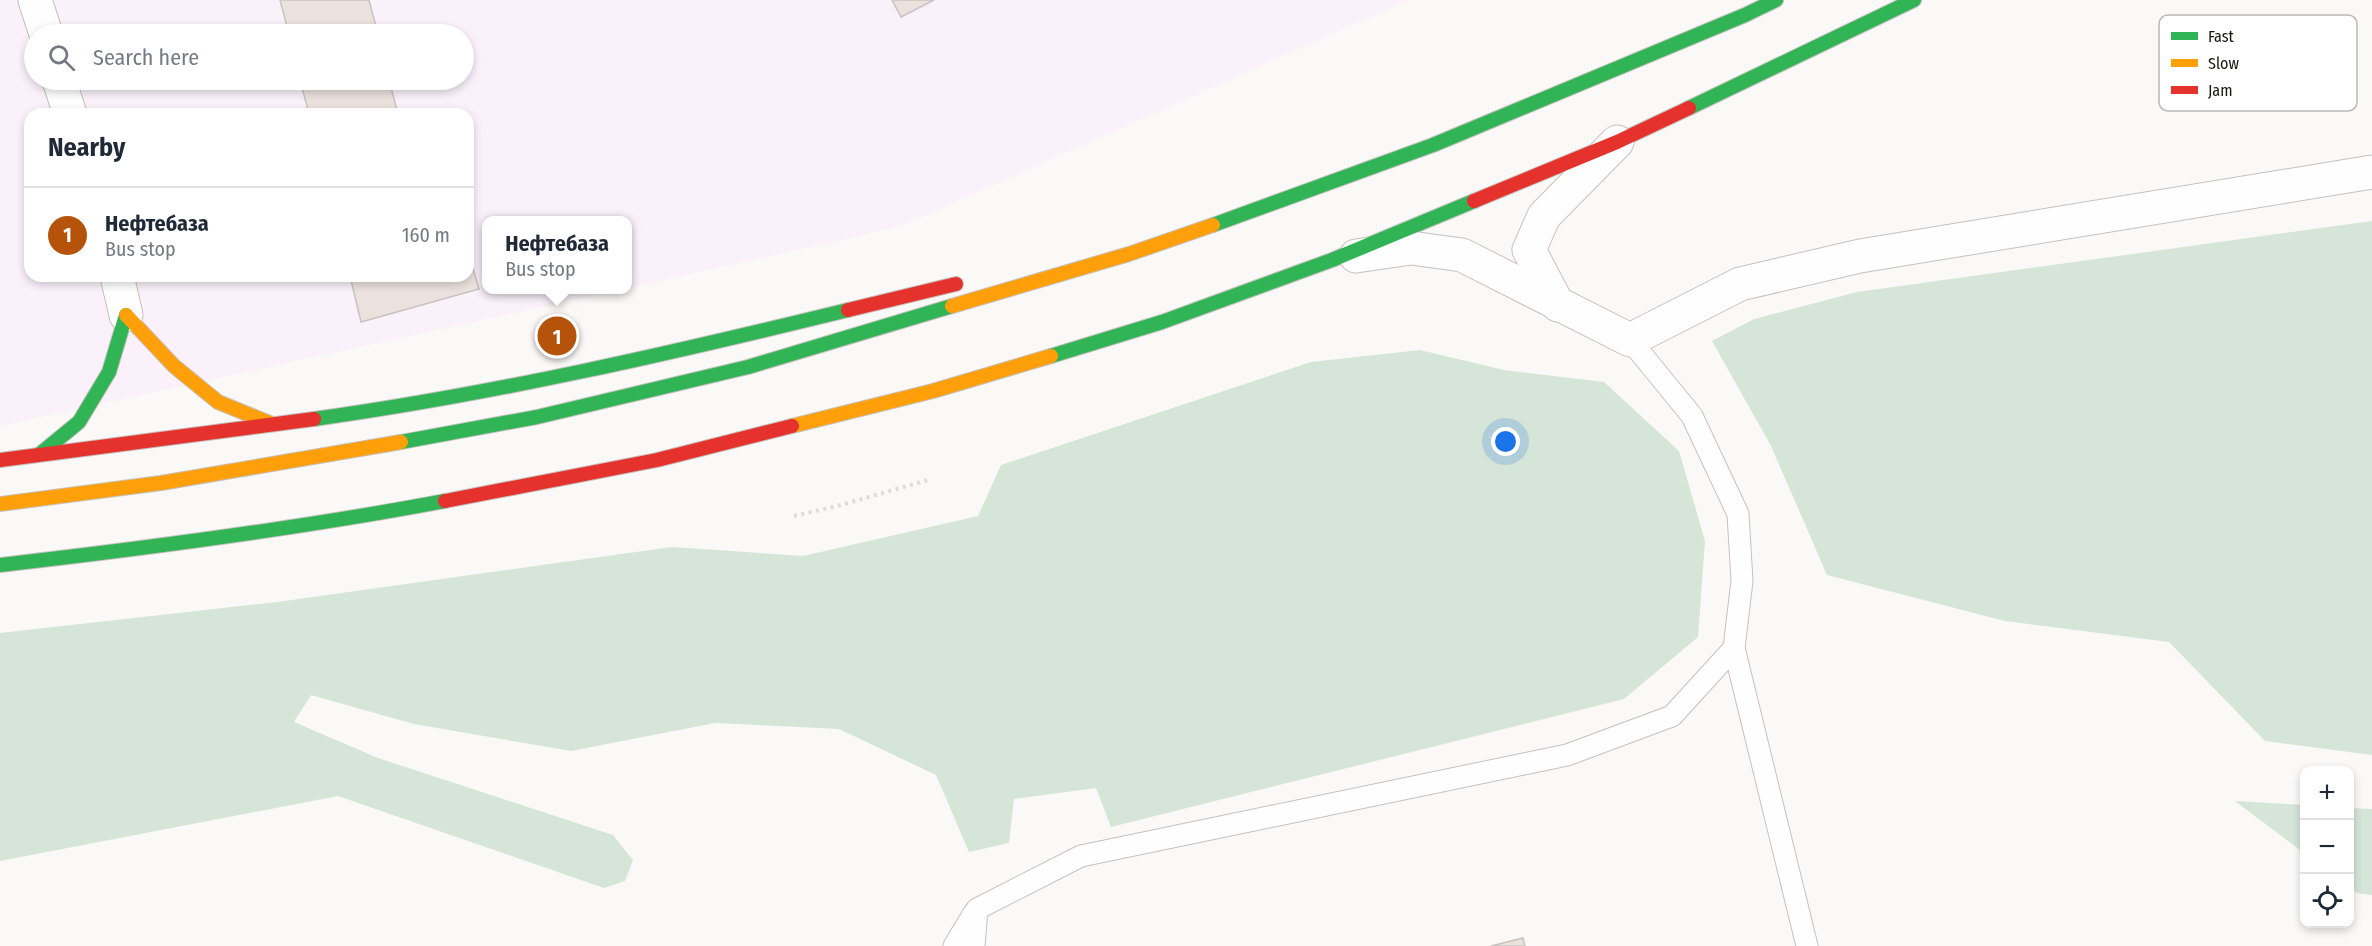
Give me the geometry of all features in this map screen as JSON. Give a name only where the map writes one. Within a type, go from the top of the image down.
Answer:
[{"type":"main road","points":[[0,504],[161,483],[281,464],[537,417],[748,367],[1129,254],[1434,145],[1776,0]]},
{"type":"main road","points":[[0,565],[139,549],[375,514],[657,460],[933,391],[1151,326],[1332,260],[1617,142],[1914,0]]},
{"type":"main road","points":[[1019,272],[1129,254]]},
{"type":"main road","points":[[0,460],[434,400],[597,369],[975,280]]},
{"type":"main road","points":[[126,315],[174,366],[218,402],[272,424]]},
{"type":"main road","points":[[40,454],[79,422],[109,372],[126,315]]},
{"type":"street","points":[[35,0],[42,24]]},
{"type":"street","points":[[62,90],[68,108]]},
{"type":"street","points":[[1558,305],[1529,250],[1544,216],[1617,142]]},
{"type":"street","points":[[1332,260],[1411,248],[1462,255],[1630,340],[1740,284],[1860,256],[2372,172]]},
{"type":"street","points":[[118,282],[126,315]]},
{"type":"lane","points":[[1630,340],[1692,416],[1738,514],[1742,581],[1734,648],[1807,946]]},
{"type":"lane","points":[[954,946],[977,909],[1081,856],[1567,755],[1672,716],[1734,648]]},
{"type":"lane","points":[[974,946],[977,909]]},
{"type":"path","points":[[794,516],[928,480]]},
{"type":"shaded area","points":[[0,0],[1408,0],[899,227],[632,287],[632,216],[482,216],[482,294],[601,294],[0,426]]},
{"type":"green space","points":[[2372,221],[2372,755],[2265,741],[2169,642],[2005,621],[1827,575],[1771,446],[1712,341],[1754,319],[1857,292]]},
{"type":"green space","points":[[1420,350],[1504,370],[1604,382],[1679,451],[1705,541],[1698,637],[1624,699],[1111,827],[1096,788],[1014,799],[1009,843],[969,852],[936,775],[839,729],[715,723],[571,751],[414,724],[311,695],[294,722],[378,758],[613,835],[633,860],[625,881],[604,888],[338,796],[0,861],[0,633],[277,602],[672,547],[803,556],[978,516],[1001,465],[1311,362]]},
{"type":"green space","points":[[2235,801],[2300,805],[2300,850]]},
{"type":"green space","points":[[2354,808],[2372,809],[2372,895],[2354,890]]},
{"type":"building","points":[[280,0],[369,0],[375,24],[286,24]]},
{"type":"building","points":[[892,0],[934,0],[901,17]]},
{"type":"building","points":[[303,90],[392,90],[396,108],[307,108]]},
{"type":"building","points":[[474,272],[479,289],[361,322],[351,282],[474,282]]},
{"type":"building","points":[[1523,938],[1525,946],[1491,946]]},
{"type":"traffic: fast","points":[[1213,225],[1433,145],[1776,0]]},
{"type":"traffic: fast","points":[[1689,108],[1914,0]]},
{"type":"traffic: fast","points":[[1051,356],[1162,322],[1332,260],[1474,201]]},
{"type":"traffic: fast","points":[[401,442],[537,417],[748,367],[952,306]]},
{"type":"traffic: fast","points":[[314,419],[516,385],[716,342],[848,310]]},
{"type":"traffic: fast","points":[[40,454],[79,422],[109,372],[126,315]]},
{"type":"traffic: fast","points":[[0,565],[223,537],[445,501]]},
{"type":"traffic: slow","points":[[952,306],[1129,254],[1213,225]]},
{"type":"traffic: slow","points":[[126,315],[174,366],[218,402],[272,424]]},
{"type":"traffic: slow","points":[[792,426],[933,391],[1051,356]]},
{"type":"traffic: slow","points":[[0,504],[161,483],[401,442]]},
{"type":"traffic: jam","points":[[1474,201],[1617,142],[1689,108]]},
{"type":"traffic: jam","points":[[848,310],[956,284]]},
{"type":"traffic: jam","points":[[0,460],[314,419]]},
{"type":"traffic: jam","points":[[445,501],[657,460],[792,426]]},
{"type":"place","name":"Нефтебаза","points":[[557,336]]}]
